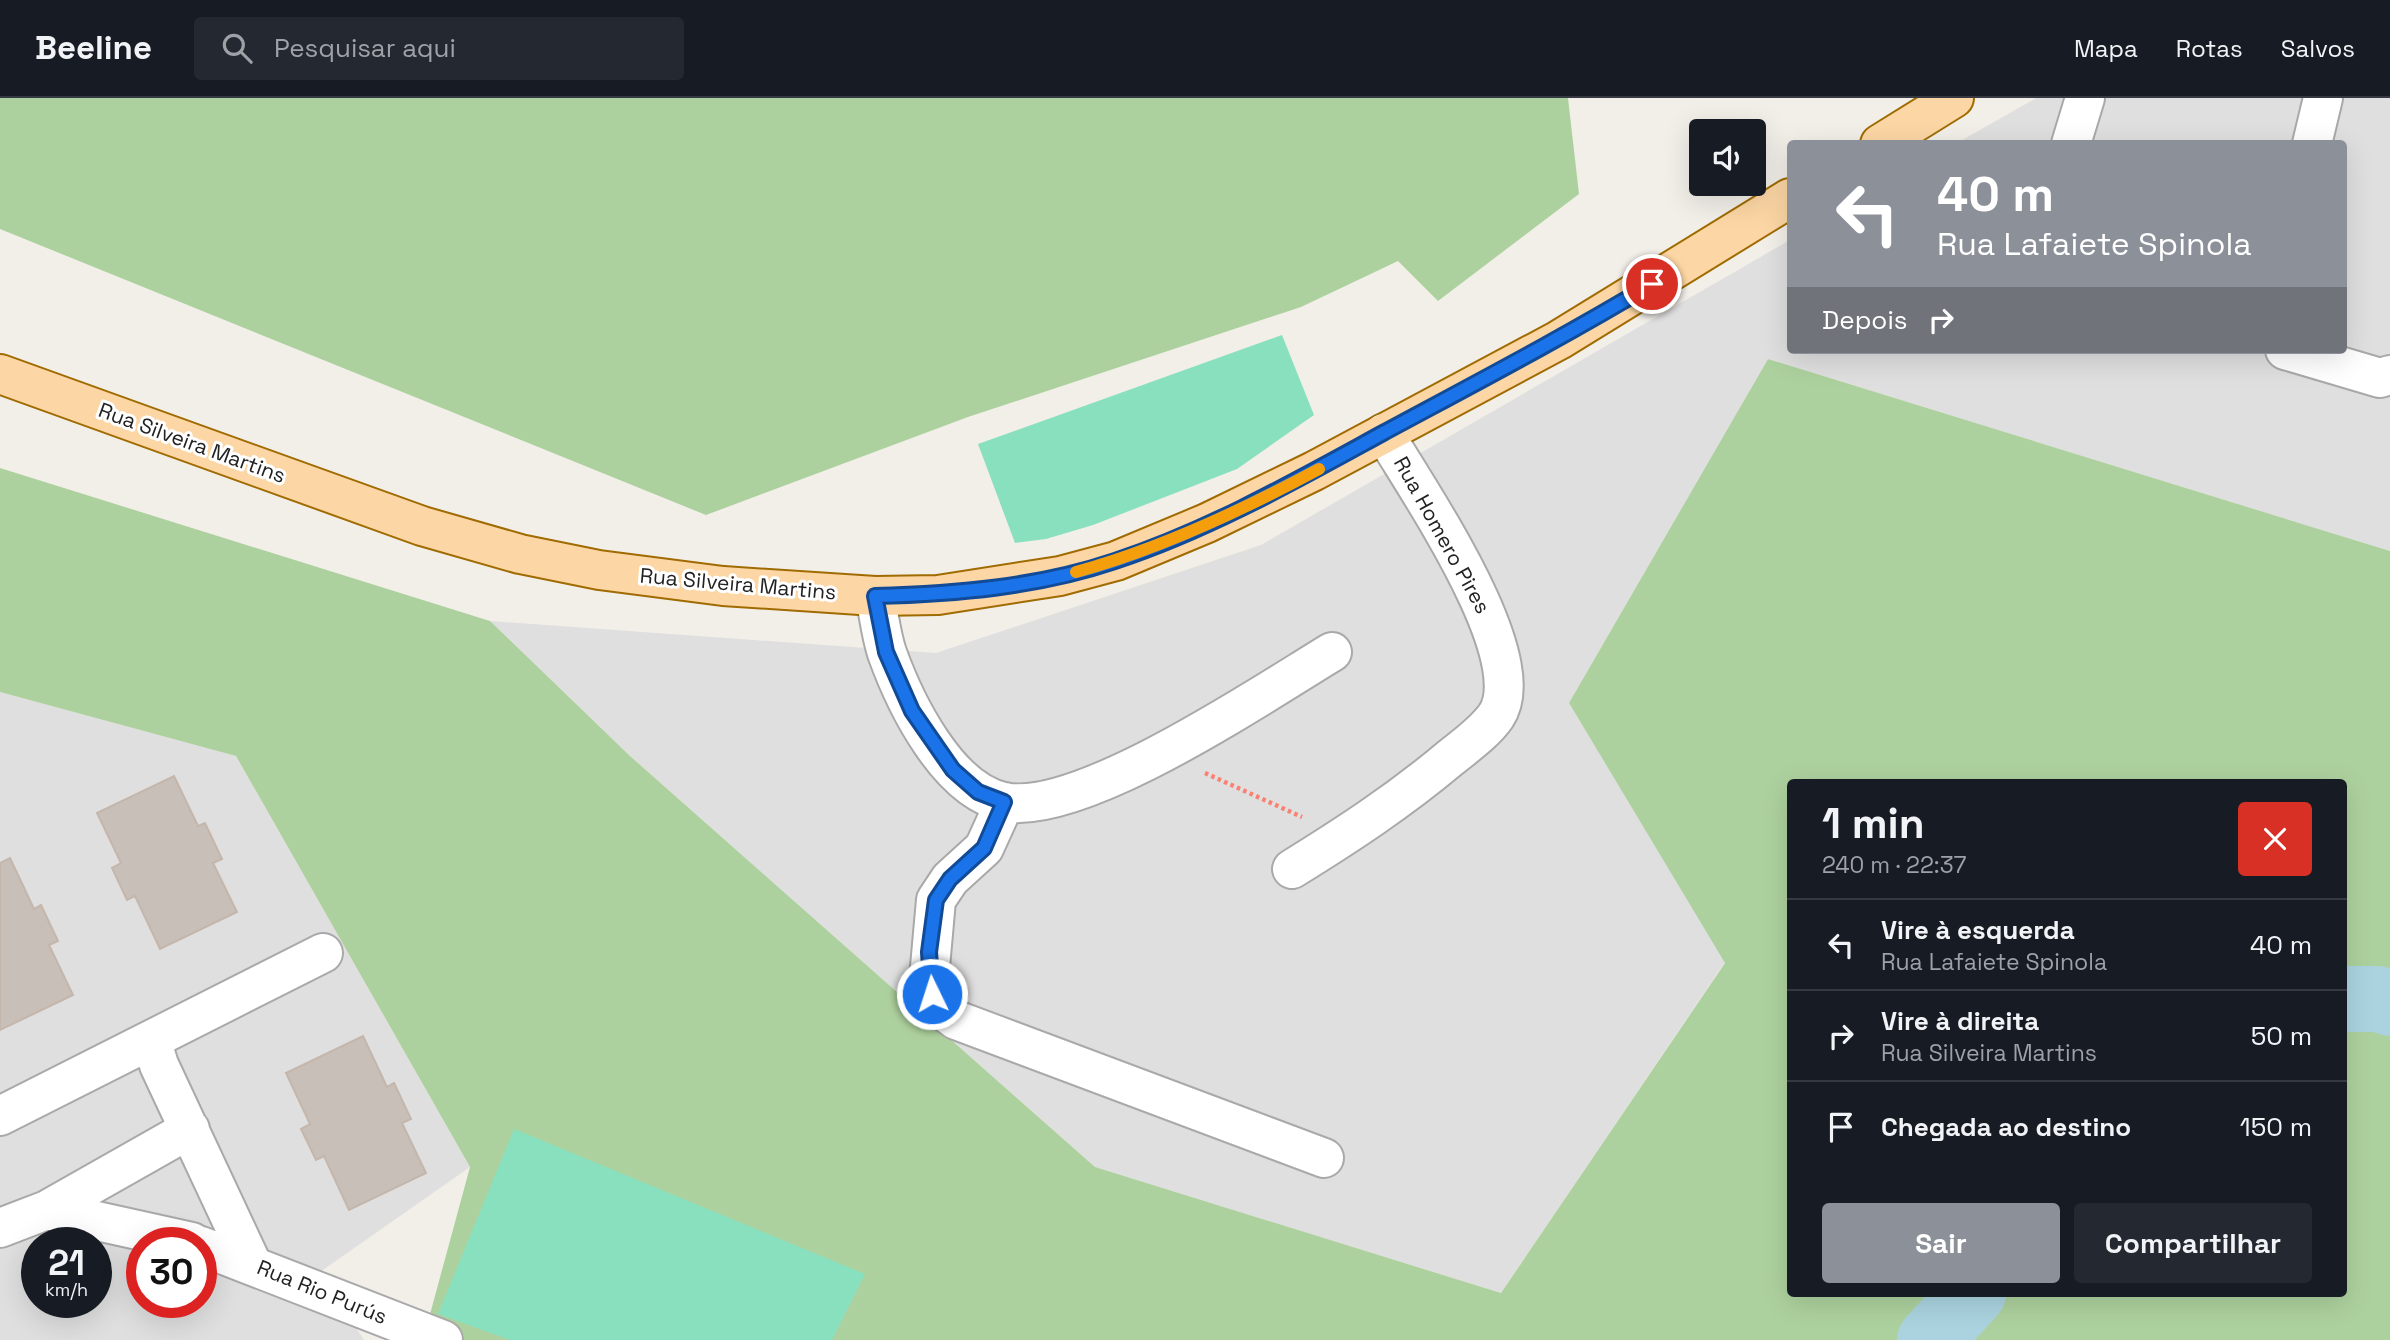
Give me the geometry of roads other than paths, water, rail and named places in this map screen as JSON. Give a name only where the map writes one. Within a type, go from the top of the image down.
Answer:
[{"type":"main road","points":[[1886,140],[1954,98]]},
{"type":"main road","name":"Rua Silveira Martins","points":[[0,374],[422,526],[520,554],[599,570],[723,586],[875,596],[989,589],[1047,580],[1116,561],[1208,523],[1559,340],[1787,200]]},
{"type":"street","points":[[2072,140],[2085,98]]},
{"type":"street","points":[[2313,140],[2323,98]]},
{"type":"street","points":[[2299,354],[2380,378],[2390,375]]},
{"type":"street","name":"Rua Homero Pires","points":[[1292,869],[1407,794],[1481,733],[1497,714],[1503,691],[1504,665],[1487,611],[1384,433]]},
{"type":"street","points":[[875,596],[886,652],[912,711],[953,770],[978,792],[1004,802],[1034,802],[1046,799],[1084,787],[1163,755],[1332,652]]},
{"type":"street","points":[[1004,802],[984,848],[950,879],[936,900],[929,978],[932,994],[940,1008],[956,1020],[1324,1158]]},
{"type":"street","points":[[0,1116],[152,1042],[323,953]]},
{"type":"street","points":[[152,1042],[252,1264]]},
{"type":"street","points":[[0,1228],[47,1210],[190,1129]]},
{"type":"street","points":[[47,1210],[126,1227]]},
{"type":"street","name":"Rua Rio Purús","points":[[217,1252],[443,1340]]},
{"type":"waterway","points":[[2347,999],[2378,999],[2390,1003]]},
{"type":"waterway","points":[[1930,1340],[1969,1297]]}]
